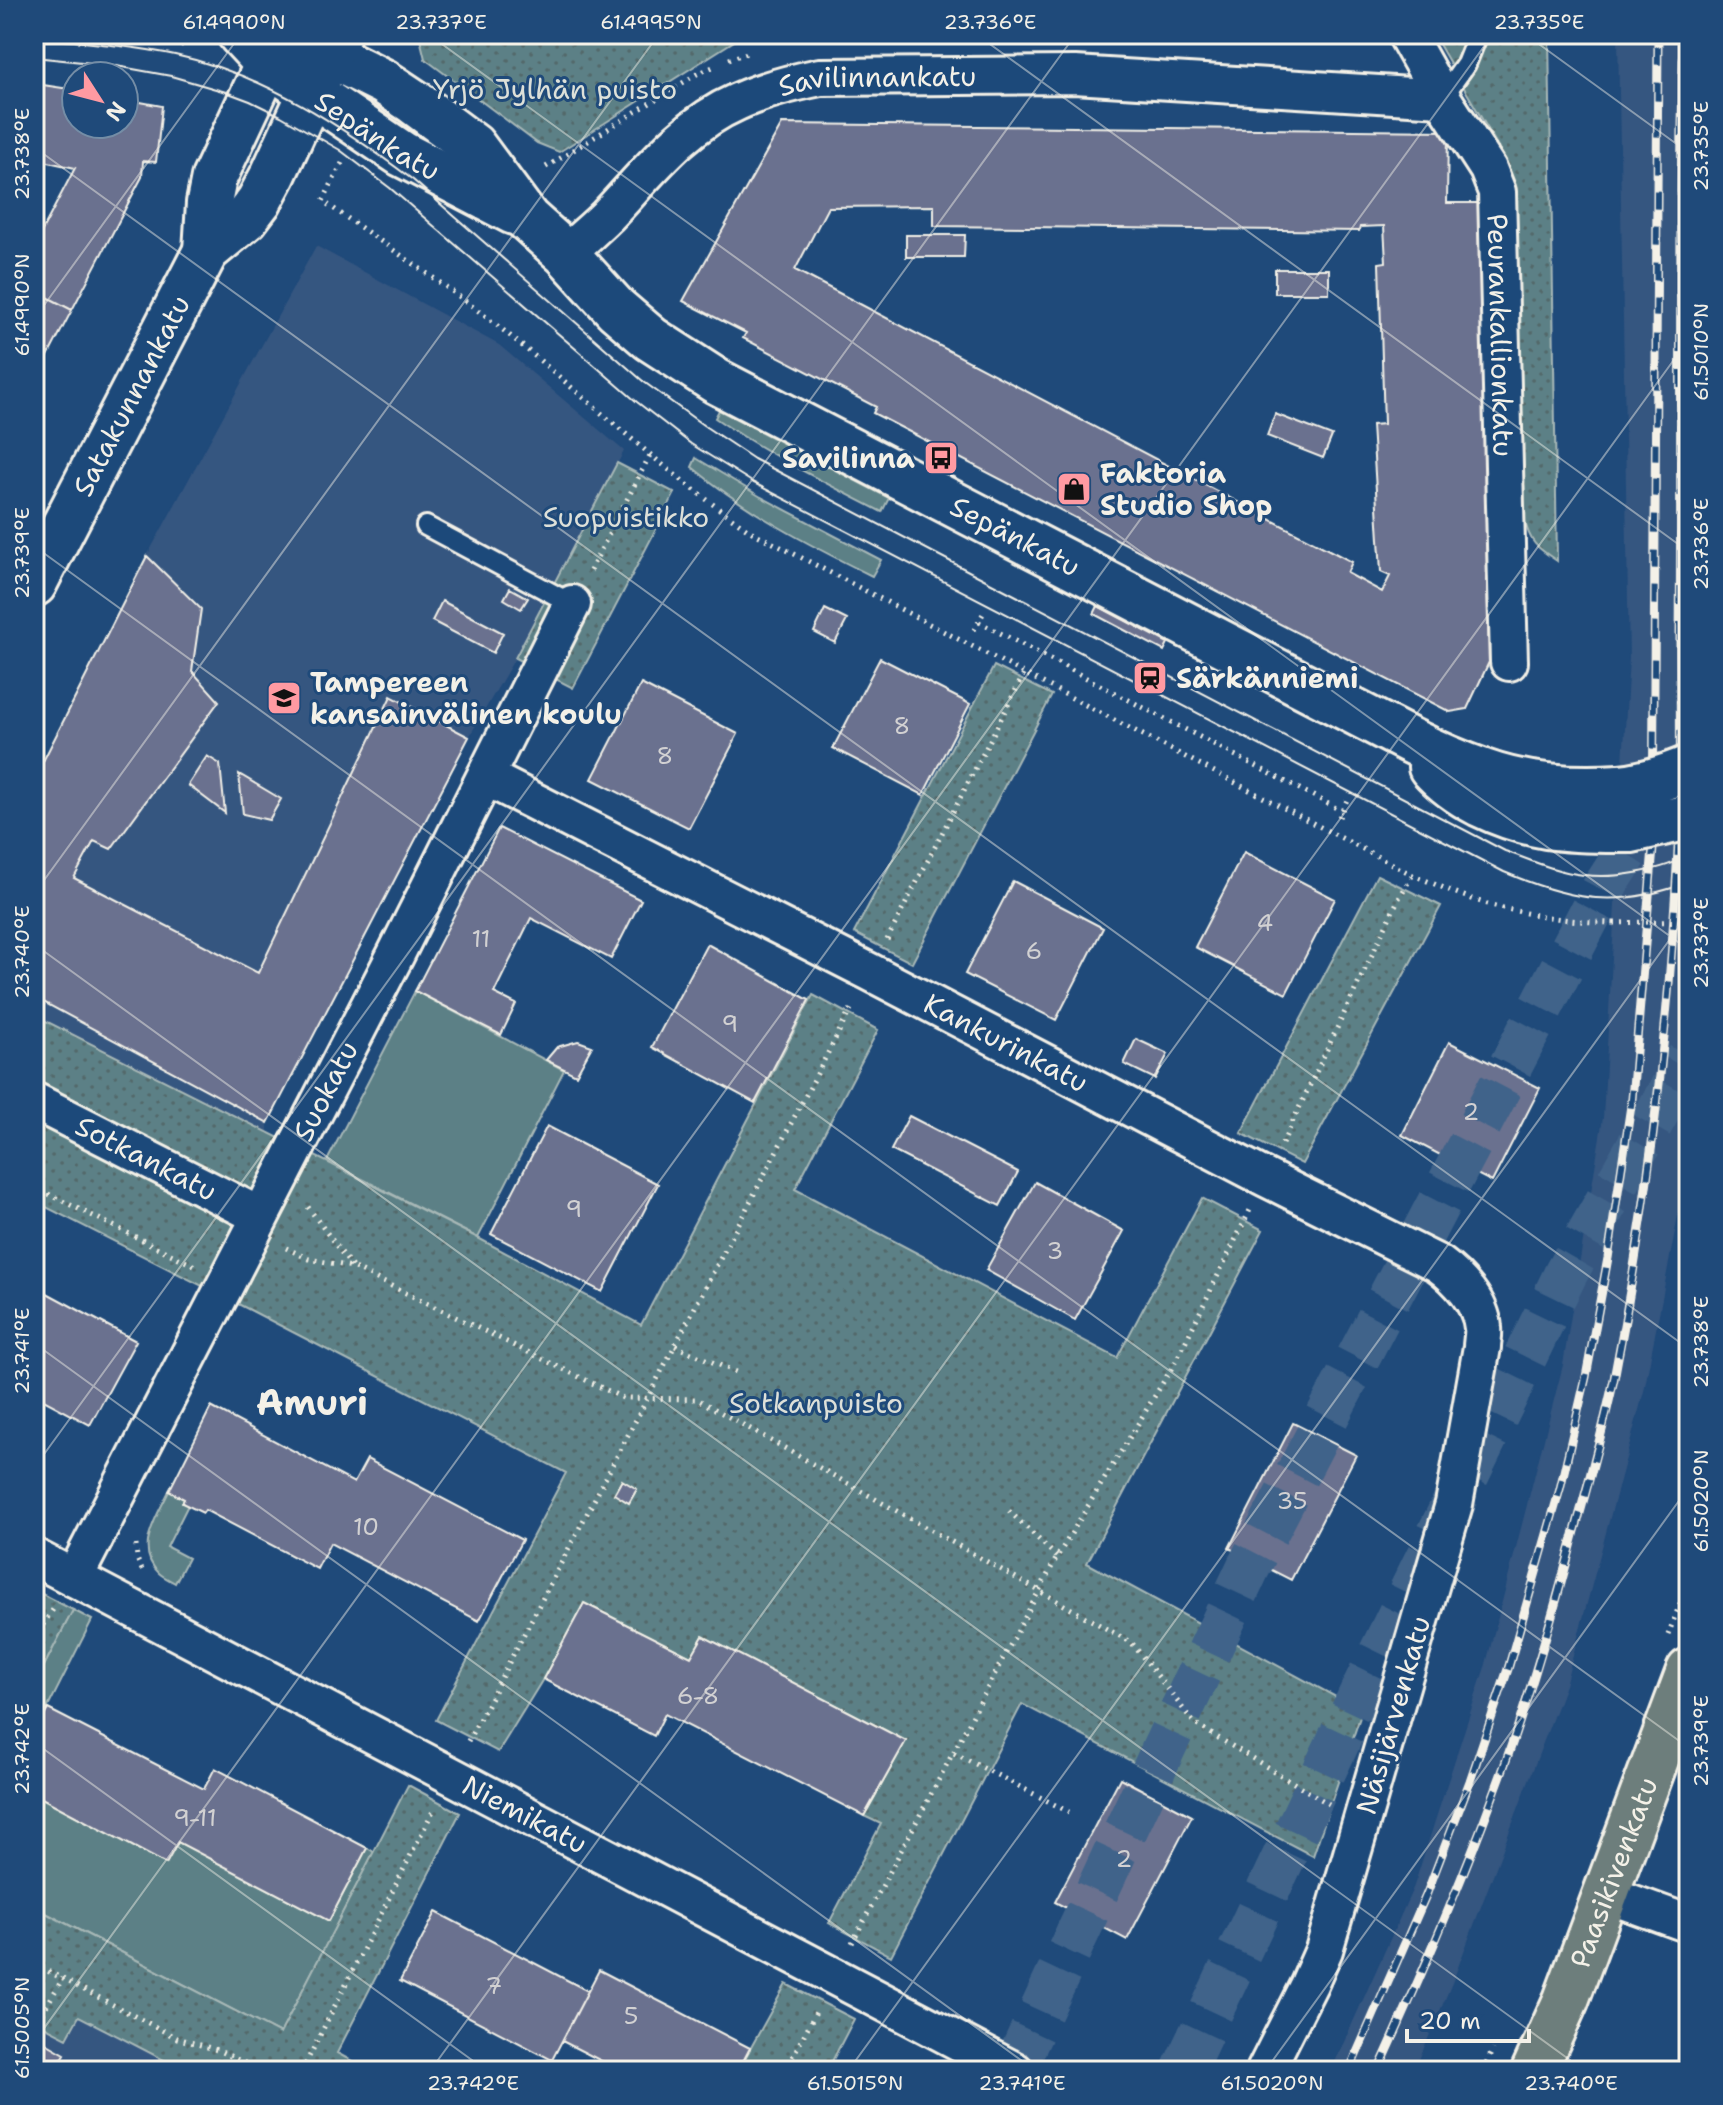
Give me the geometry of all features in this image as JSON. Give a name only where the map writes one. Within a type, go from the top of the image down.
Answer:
[{"type":"main road","name":"Sepänkatu","points":[[269,41],[384,82],[473,146],[527,219],[566,254],[616,309],[651,339],[716,381],[1409,740],[1505,779],[1570,787],[1635,786],[1689,768]]},
{"type":"main road","name":"Satakunnankatu","points":[[206,251],[214,178],[269,41]]},
{"type":"main road","name":"Satakunnankatu","points":[[34,584],[206,251],[246,218],[259,201],[326,61]]},
{"type":"main road","name":"Sepänkatu","points":[[1409,740],[1460,794],[1505,816],[1540,827],[1631,830],[1689,817]]},
{"type":"main road","name":"Paasikivenkatu","points":[[1534,2071],[1566,2000],[1689,1671]]},
{"type":"street","name":"Peurankallionkatu","points":[[1406,34],[1442,98],[1488,169],[1497,192],[1509,662]]},
{"type":"street","name":"Savilinnankatu","points":[[566,254],[607,216],[668,150],[703,121],[735,102],[764,91],[820,77],[1075,75],[1442,98]]},
{"type":"street","name":"Suokatu","points":[[74,1578],[572,604]]},
{"type":"street","name":"Kankurinkatu","points":[[486,777],[1439,1264],[1454,1275],[1473,1300],[1483,1326],[1482,1347]]},
{"type":"street","name":"Sotkankatu","points":[[34,1101],[260,1216]]},
{"type":"street","name":"Näsijärvenkatu","points":[[1265,2071],[1324,1950],[1454,1504],[1482,1347]]},
{"type":"street","name":"Niemikatu","points":[[34,1557],[1015,2071]]},
{"type":"street","points":[[1606,1894],[1689,1924]]},
{"type":"lane","points":[[1442,98],[1466,64],[1478,34]]},
{"type":"lane","points":[[426,526],[572,604]]},
{"type":"path","points":[[180,47],[183,35]]},
{"type":"path","points":[[337,173],[323,201],[470,304],[650,455],[712,505],[752,532],[1413,875],[1465,897],[1560,919],[1614,923],[1689,921]]},
{"type":"path","points":[[572,604],[650,455]]},
{"type":"path","points":[[974,630],[984,612]]},
{"type":"path","points":[[979,622],[1340,814],[1347,800]]},
{"type":"path","points":[[302,2071],[451,1775],[1024,674]]},
{"type":"path","points":[[785,2071],[1057,1557],[1176,1361],[1398,900],[1413,875]]},
{"type":"path","points":[[283,1172],[352,1267]]},
{"type":"path","points":[[34,1187],[226,1284]]},
{"type":"path","points":[[260,1216],[286,1248],[309,1259],[352,1267],[623,1398],[697,1399],[1132,1643],[1195,1724],[1329,1804],[1363,1818]]},
{"type":"path","points":[[280,1262],[286,1248]]},
{"type":"path","points":[[675,1346],[738,1373]]},
{"type":"path","points":[[1009,1511],[1057,1557]]},
{"type":"path","points":[[136,1537],[137,1559],[146,1578]]},
{"type":"path","points":[[954,1753],[1069,1812]]},
{"type":"path","points":[[34,1964],[177,2038],[217,2050],[262,2071]]},
{"type":"path","points":[[35,2023],[63,1978]]},
{"type":"shaded area","points":[[1618,34],[1689,34],[1689,1159],[1644,1391],[1565,1685],[1452,1983],[1414,2071],[1331,2071],[1414,1886],[1486,1664],[1563,1365],[1603,1118],[1629,658]]},
{"type":"shaded area","name":"Tampereen kansainvälinen koulu","points":[[316,246],[499,345],[624,451],[515,658],[469,737],[268,1123],[268,1132],[34,1015],[34,779],[147,556]]},
{"type":"shaded area","points":[[79,2016],[185,2071],[34,2071],[34,2021],[67,2038]]},
{"type":"green space","name":"Yrjö Jylhän puisto","points":[[419,34],[560,34],[572,37],[745,34],[559,152],[537,143],[425,59]]},
{"type":"green space","points":[[1433,34],[1549,34],[1557,561],[1535,544],[1524,518],[1514,185],[1504,157]]},
{"type":"green space","points":[[719,410],[889,498],[882,512],[797,468],[735,431],[715,418]]},
{"type":"green space","points":[[696,458],[761,497],[881,560],[872,576],[802,540],[734,499],[692,467]]},
{"type":"green space","name":"Suopuistikko","points":[[617,463],[675,493],[573,688],[515,658]]},
{"type":"green space","points":[[994,666],[1052,695],[912,963],[854,933]]},
{"type":"green space","points":[[1377,875],[1441,906],[1302,1164],[1241,1133]]},
{"type":"green space","points":[[415,991],[564,1070],[478,1238],[327,1161]]},
{"type":"green space","name":"Sotkanpuisto","points":[[813,995],[878,1030],[795,1189],[1117,1358],[1202,1198],[1263,1230],[1087,1563],[1362,1711],[1313,1856],[1022,1704],[891,1956],[829,1923],[881,1824],[864,1816],[906,1741],[703,1636],[691,1657],[584,1603],[543,1679],[498,1752],[436,1720],[566,1473],[34,1201],[34,1015],[478,1238],[641,1325]]},
{"type":"green space","points":[[169,1491],[184,1499],[188,1505],[167,1547],[188,1558],[175,1583],[159,1573],[148,1553],[150,1532]]},
{"type":"green space","points":[[34,1590],[73,1610],[34,1685]]},
{"type":"green space","points":[[73,1610],[92,1620],[34,1735],[34,1685]]},
{"type":"green space","points":[[408,1785],[460,1813],[337,2053],[370,2071],[185,2071],[79,2016],[67,2038],[34,2021],[34,1907],[280,2034]]},
{"type":"green space","points":[[34,1794],[166,1864],[178,1842],[329,1921],[367,1848],[374,1852],[280,2034],[34,1907]]},
{"type":"green space","points":[[786,1984],[854,2019],[827,2071],[738,2071]]},
{"type":"building","points":[[43,85],[60,88],[60,140],[140,140],[140,102],[162,106],[156,162],[143,161],[142,177],[72,310],[34,290],[34,246],[75,168],[35,159],[34,164],[34,96],[41,97]]},
{"type":"building","points":[[782,124],[1448,131],[1447,203],[1480,203],[1489,662],[1467,709],[1450,712],[873,413],[876,407],[743,338],[746,333],[683,301]],"holes":[[[934,206],[934,226],[1359,231],[1360,227],[1384,226],[1386,262],[1379,263],[1384,424],[1372,425],[1381,572],[1390,576],[1382,592],[1347,573],[1352,562],[795,270],[828,207]]]},
{"type":"building","points":[[906,235],[965,235],[964,257],[906,257]]},
{"type":"building","points":[[1275,269],[1329,269],[1329,293],[1275,293]]},
{"type":"building","points":[[34,290],[72,310],[34,383]]},
{"type":"building","points":[[1275,414],[1332,436],[1323,458],[1267,436]]},
{"type":"building","points":[[147,556],[201,609],[192,671],[219,701],[111,849],[94,841],[74,878],[258,973],[391,696],[469,737],[268,1123],[34,997],[34,779]]},
{"type":"building","points":[[510,588],[528,598],[521,609],[504,599]]},
{"type":"building","points":[[442,601],[503,633],[493,653],[432,621]]},
{"type":"building","points":[[1098,606],[1168,643],[1164,651],[1094,614]]},
{"type":"building","points":[[825,609],[847,620],[835,643],[814,632]]},
{"type":"building","points":[[880,658],[970,704],[923,795],[833,748]]},
{"type":"building","points":[[641,684],[738,734],[689,828],[592,779]]},
{"type":"building","points":[[207,756],[220,764],[225,813],[188,785]]},
{"type":"building","points":[[239,774],[281,799],[269,820],[243,814]]},
{"type":"building","points":[[499,828],[641,900],[611,959],[531,918],[494,993],[516,1004],[501,1035],[415,991]]},
{"type":"building","points":[[1244,852],[1335,899],[1286,994],[1195,947]]},
{"type":"building","points":[[1013,881],[1103,928],[1056,1020],[965,974]]},
{"type":"building","points":[[707,944],[809,1000],[755,1103],[652,1047]]},
{"type":"building","points":[[1136,1039],[1168,1054],[1155,1079],[1124,1064]]},
{"type":"building","points":[[578,1041],[592,1046],[576,1075],[546,1060],[557,1047]]},
{"type":"building","points":[[1449,1042],[1540,1088],[1492,1182],[1402,1135]]},
{"type":"building","points":[[909,1116],[1018,1172],[1000,1206],[891,1150]]},
{"type":"building","points":[[547,1126],[658,1184],[602,1292],[491,1234]]},
{"type":"building","points":[[1035,1182],[1124,1231],[1075,1320],[986,1270]]},
{"type":"building","points":[[34,1286],[136,1341],[90,1425],[34,1395]]},
{"type":"building","points":[[211,1407],[354,1483],[367,1459],[522,1540],[479,1621],[330,1543],[317,1569],[205,1510],[203,1513],[182,1503],[184,1499],[169,1491]]},
{"type":"building","points":[[1293,1423],[1356,1455],[1291,1580],[1229,1548]]},
{"type":"building","points":[[622,1480],[637,1489],[629,1503],[614,1494]]},
{"type":"building","points":[[584,1603],[691,1657],[703,1636],[906,1741],[864,1816],[665,1714],[654,1736],[543,1679]]},
{"type":"building","points":[[48,1709],[204,1789],[215,1768],[367,1848],[329,1921],[178,1842],[166,1864],[34,1794],[34,1735]]},
{"type":"building","points":[[1120,1778],[1192,1816],[1127,1940],[1055,1902]]},
{"type":"building","points":[[436,1912],[588,1991],[552,2060],[400,1981]]},
{"type":"building","points":[[599,1970],[750,2048],[738,2071],[621,2071],[562,2041]]},
{"type":"building","points":[[37,2038],[65,2054],[55,2071],[34,2069],[34,2043]]},
{"type":"tunnel","points":[[1013,2071],[1248,1568],[1603,889],[1659,803]]},
{"type":"tunnel","points":[[1183,2071],[1363,1689],[1566,1273],[1689,1057]]},
{"type":"tram line","points":[[34,37],[175,55],[240,75],[301,104],[413,180],[644,382],[754,459],[1505,851],[1563,871],[1596,876],[1624,875],[1652,869],[1689,855]]},
{"type":"tram line","points":[[34,57],[111,65],[171,76],[226,92],[281,116],[340,150],[390,188],[637,402],[691,444],[752,482],[1504,872],[1552,890],[1596,898],[1640,896],[1689,882]]},
{"type":"railway","points":[[1349,2071],[1427,1893],[1508,1669],[1560,1489],[1586,1377],[1608,1258],[1632,1099],[1653,848],[1658,34]]},
{"type":"railway","points":[[1378,2071],[1468,1862],[1528,1695],[1614,1379],[1647,1182],[1663,1049],[1679,824],[1684,34]]},
{"type":"place","name":"Savilinna","points":[[941,458]]},
{"type":"place","name":"Faktoria Studio Shop","points":[[1074,489]]},
{"type":"place","name":"Särkänniemi","points":[[1150,678]]},
{"type":"place","name":"Tampereen kansainvälinen koulu","points":[[284,698]]},
{"type":"district","name":"Amuri","points":[[312,1402]]}]
